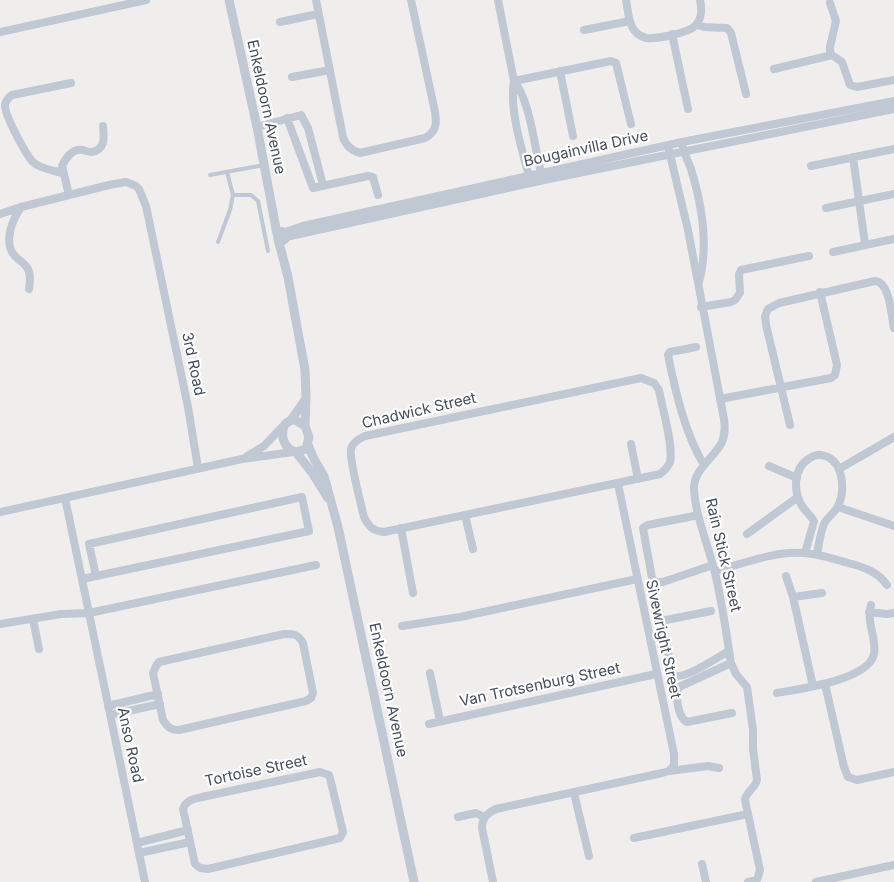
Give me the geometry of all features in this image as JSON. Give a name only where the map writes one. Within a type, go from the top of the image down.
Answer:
[{"type":"street","points":[[0,32],[146,0]]},
{"type":"street","name":"Enkeldoorn Avenue","points":[[229,0],[275,220],[282,236],[282,252],[305,370],[305,426],[309,433],[308,445],[324,476],[351,580],[414,882]]},
{"type":"street","points":[[316,0],[343,137],[352,151],[360,153],[418,140],[432,134],[436,124],[411,0]]},
{"type":"street","points":[[498,0],[514,81],[512,100],[530,179]]},
{"type":"street","points":[[626,0],[633,29],[646,38],[672,34],[697,25],[702,13],[700,0]]},
{"type":"street","points":[[830,3],[836,21],[830,47],[832,55],[840,61],[847,81],[853,86],[894,80]]},
{"type":"street","points":[[280,22],[318,14]]},
{"type":"street","points":[[584,30],[630,21]]},
{"type":"street","points":[[697,25],[727,28],[731,33],[746,94]]},
{"type":"street","points":[[672,34],[688,109]]},
{"type":"street","points":[[774,70],[832,55]]},
{"type":"street","points":[[514,81],[611,61],[616,63],[619,71],[631,124]]},
{"type":"street","points":[[292,78],[330,70]]},
{"type":"street","points":[[560,72],[573,136]]},
{"type":"street","points":[[514,81],[521,89],[542,176]]},
{"type":"street","points":[[62,173],[40,166],[32,161],[10,119],[5,105],[7,99],[17,94],[71,83]]},
{"type":"street","name":"Bougainvilla Drive","points":[[669,150],[682,142],[894,101]]},
{"type":"street","name":"Bougainvilla Drive","points":[[282,236],[542,176],[669,150],[684,151],[894,109]]},
{"type":"street","points":[[257,127],[301,115],[306,122],[323,185]]},
{"type":"street","points":[[287,118],[313,188],[368,176],[373,177],[375,180],[378,195]]},
{"type":"street","points":[[69,195],[62,173],[62,166],[66,158],[80,149],[91,152],[101,147],[105,140],[103,126]]},
{"type":"street","name":"Rain Stick Street","points":[[682,142],[691,170],[702,218],[704,246],[702,273],[699,284]]},
{"type":"street","points":[[810,166],[894,149]]},
{"type":"street","name":"Rain Stick Street","points":[[669,150],[699,284],[701,307],[724,419],[722,443],[704,464],[694,488],[714,568],[731,664],[746,687],[753,730],[753,749],[757,775],[756,784],[745,796],[748,814]]},
{"type":"street","points":[[853,158],[865,244]]},
{"type":"street","name":"3rd Road","points":[[0,214],[109,185],[126,182],[136,186],[144,199],[188,407],[198,468]]},
{"type":"street","points":[[826,208],[894,194]]},
{"type":"street","points":[[21,207],[12,222],[10,243],[15,256],[27,266],[30,289]]},
{"type":"street","points":[[832,252],[894,239]]},
{"type":"street","points":[[701,307],[735,300],[740,293],[739,274],[741,270],[809,256]]},
{"type":"street","points":[[790,425],[766,325],[766,313],[771,307],[820,292],[880,281],[884,285],[894,328]]},
{"type":"street","points":[[720,400],[831,378],[835,374],[837,365],[820,292]]},
{"type":"street","points":[[696,347],[670,352],[668,355],[693,445],[704,464]]},
{"type":"street","name":"Chadwick Street","points":[[641,378],[654,383],[659,390],[670,450],[670,462],[660,474],[638,479],[384,532],[375,531],[368,525],[364,517],[351,455],[354,443],[365,436],[641,378]]},
{"type":"street","points":[[242,459],[264,446],[288,422],[306,397]]},
{"type":"street","points":[[288,422],[299,422],[305,426]]},
{"type":"street","name":"Enkeldoorn Avenue","points":[[288,422],[282,432],[287,448],[295,452],[314,474],[331,505]]},
{"type":"street","points":[[839,469],[894,437]]},
{"type":"street","points":[[631,444],[638,479]]},
{"type":"street","points":[[0,512],[242,459],[303,451],[308,445]]},
{"type":"street","points":[[805,553],[814,521],[798,497],[797,478],[800,467],[813,456],[820,455],[830,458],[838,465],[841,488],[838,507],[824,523],[817,554]]},
{"type":"street","points":[[769,466],[797,478]]},
{"type":"street","name":"Sivewright Street","points":[[618,484],[674,754],[674,765],[669,771]]},
{"type":"street","points":[[82,579],[309,531],[302,497],[89,544],[96,576]]},
{"type":"street","points":[[747,534],[798,497]]},
{"type":"street","name":"Anso Road","points":[[65,498],[145,882]]},
{"type":"street","points":[[838,507],[894,526]]},
{"type":"street","points":[[465,515],[473,549]]},
{"type":"street","points":[[694,516],[648,525],[643,528],[652,578],[655,582],[663,582],[714,568],[770,556],[805,553],[817,554],[874,572],[887,585]]},
{"type":"street","points":[[401,528],[413,593]]},
{"type":"street","points":[[809,540],[819,542]]},
{"type":"street","points":[[0,624],[61,614],[89,613],[316,565]]},
{"type":"street","points":[[786,576],[793,597],[813,686]]},
{"type":"street","points":[[402,626],[460,617],[637,579]]},
{"type":"street","points":[[793,597],[822,593]]},
{"type":"street","points":[[777,693],[825,684],[863,669],[872,659],[874,648],[869,618],[870,608],[887,614],[894,613]]},
{"type":"street","points":[[659,610],[673,676],[685,675],[729,650]]},
{"type":"street","points":[[661,621],[711,611]]},
{"type":"street","points":[[33,619],[39,650]]},
{"type":"street","points":[[284,634],[299,636],[303,643],[313,693],[311,698],[306,701],[178,730],[168,727],[163,720],[160,704],[153,673],[159,662],[284,634]]},
{"type":"street","points":[[731,664],[679,687],[677,696],[681,718],[687,722],[732,713]]},
{"type":"street","points":[[430,673],[440,721]]},
{"type":"street","name":"Van Trotsenburg Street","points":[[429,724],[656,674]]},
{"type":"street","points":[[825,684],[848,777],[857,780],[894,772]]},
{"type":"street","points":[[108,706],[158,694]]},
{"type":"street","points":[[110,715],[160,704]]},
{"type":"street","points":[[483,820],[488,812],[496,809],[669,771],[708,766],[719,768]]},
{"type":"street","name":"Tortoise Street","points":[[325,772],[330,778],[343,832],[340,838],[335,840],[208,869],[200,868],[195,864],[188,830],[183,810],[184,805],[193,799],[325,772]]},
{"type":"street","points":[[574,793],[589,856]]},
{"type":"street","points":[[458,817],[476,814],[483,820],[493,882]]},
{"type":"street","points":[[634,838],[748,814],[760,870],[757,880],[748,882]]},
{"type":"street","points":[[137,843],[188,830]]},
{"type":"street","points":[[139,854],[190,842]]},
{"type":"street","points":[[702,864],[706,882]]},
{"type":"street","points":[[816,882],[894,866]]},
{"type":"lane","points":[[210,175],[264,165]]},
{"type":"lane","points":[[218,242],[230,210],[233,195],[227,172]]},
{"type":"lane","points":[[233,195],[251,195],[258,201],[268,251]]}]
